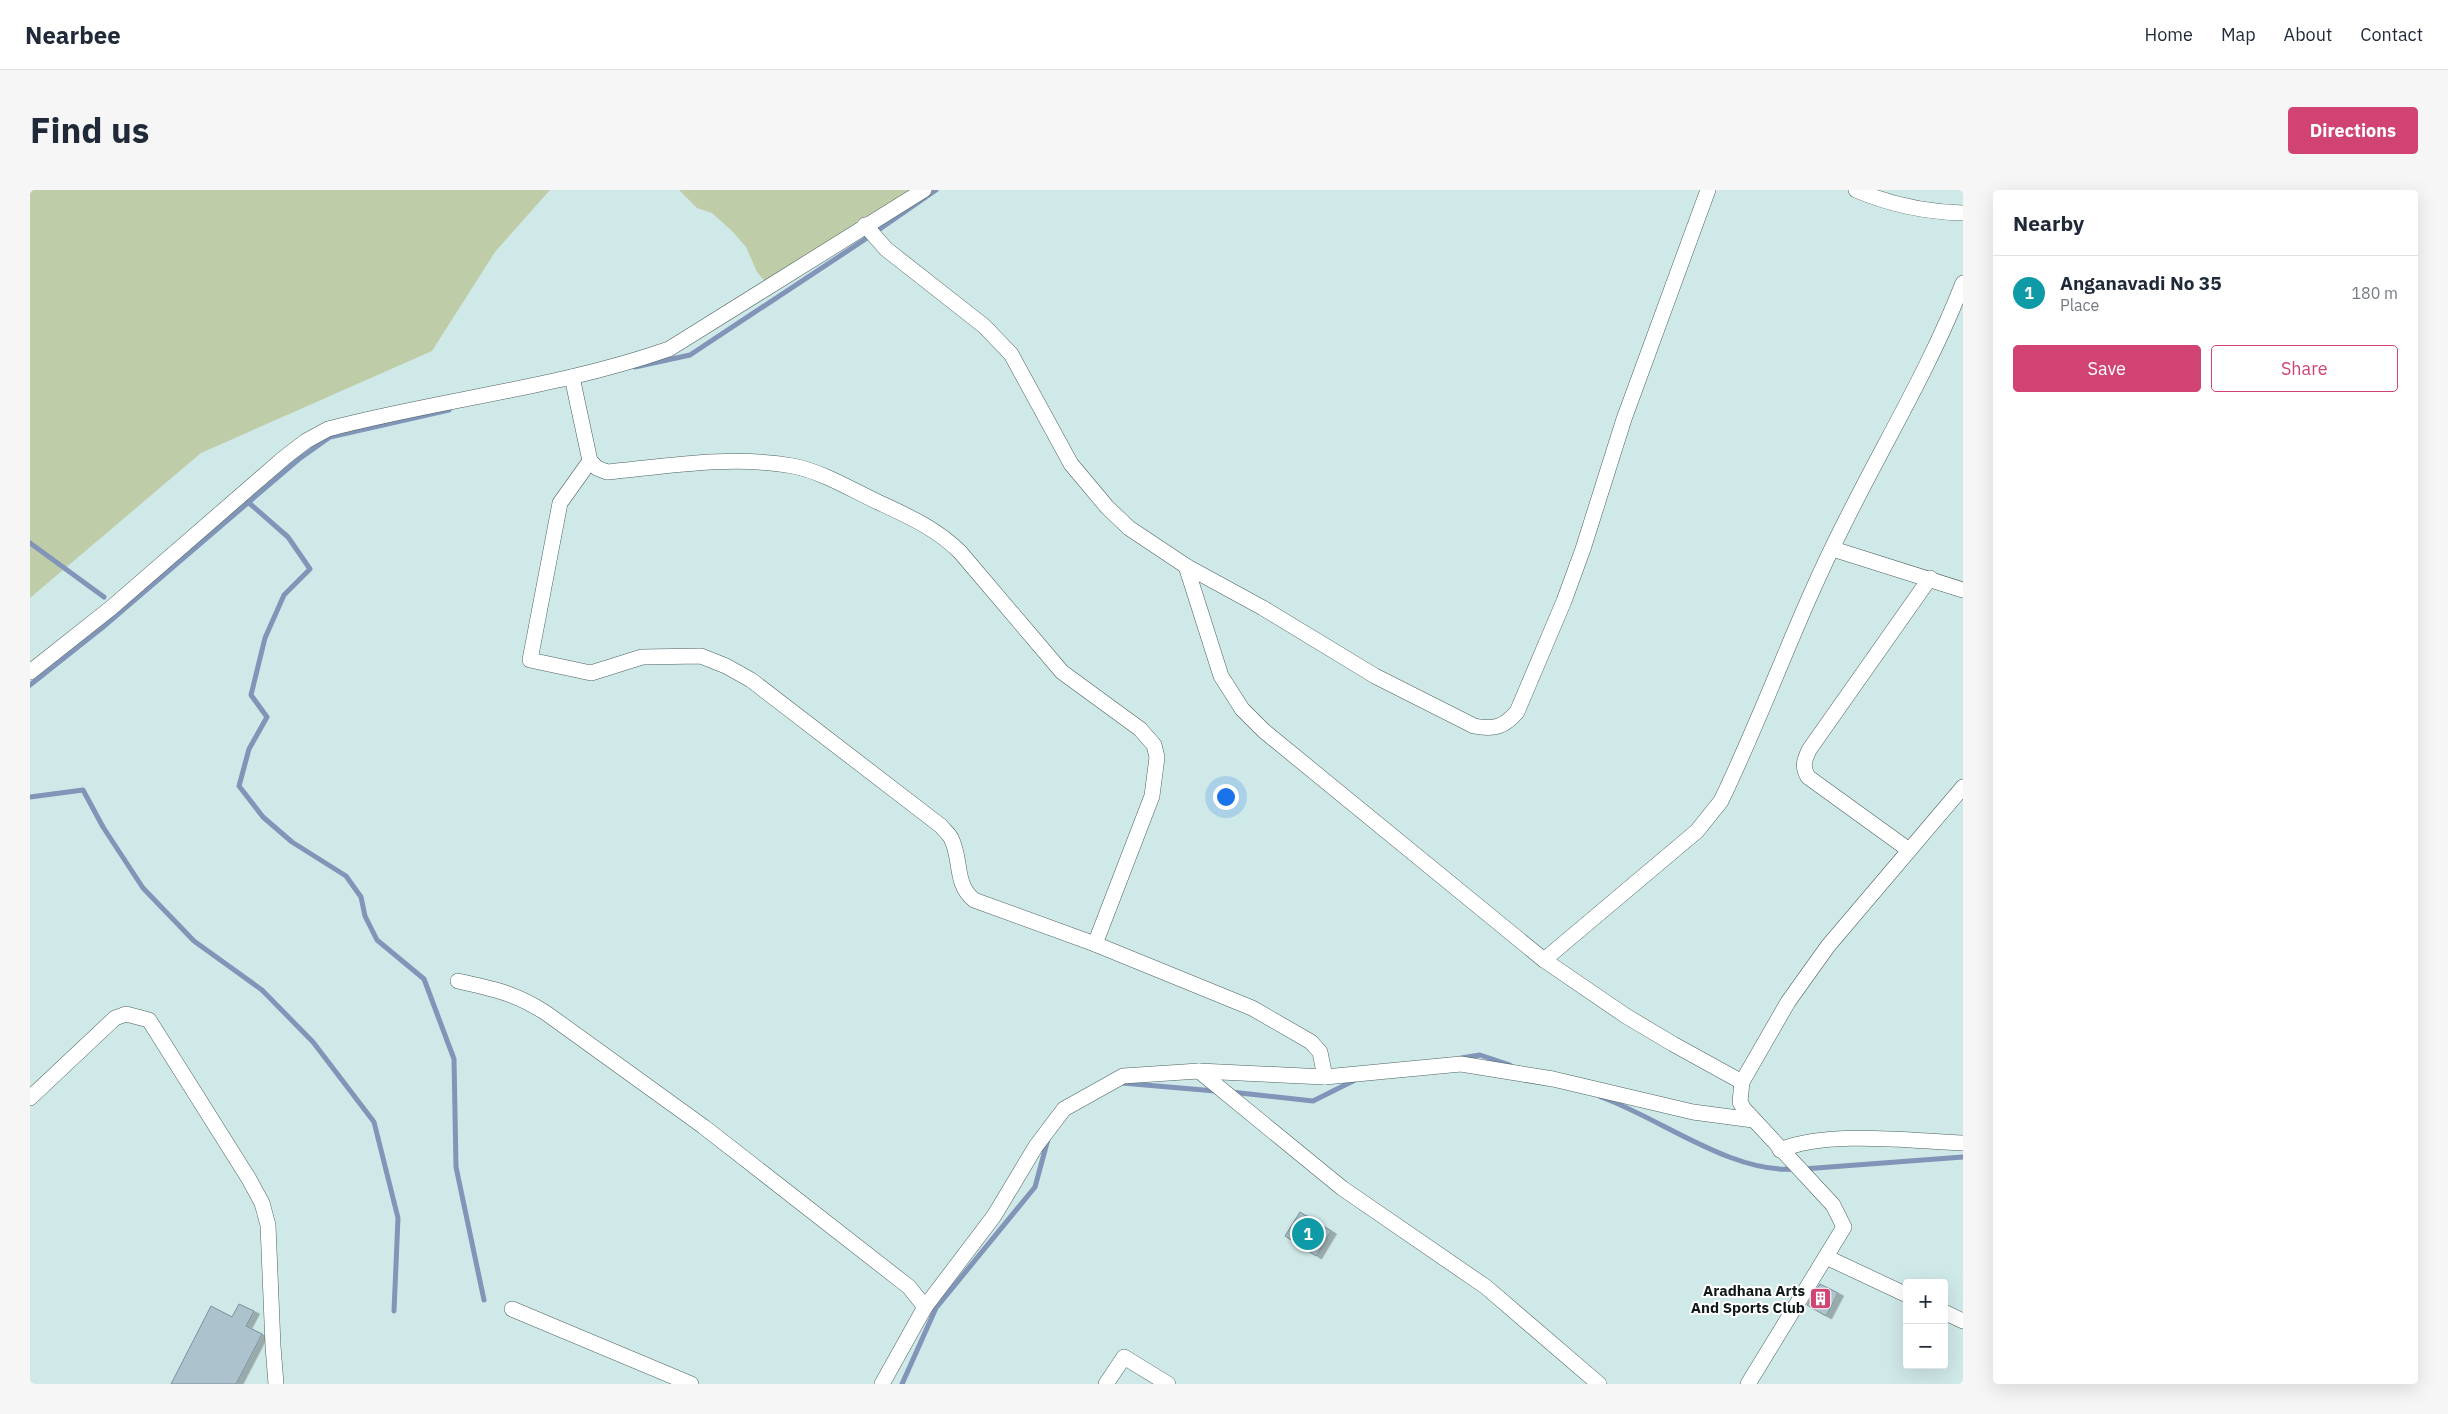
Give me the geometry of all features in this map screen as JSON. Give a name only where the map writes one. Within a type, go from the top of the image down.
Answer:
[{"type":"street","points":[[30,672],[110,608],[285,457],[320,433],[354,422],[533,388],[637,360],[669,349],[867,228],[924,190]]},
{"type":"street","points":[[867,228],[886,249],[984,326],[1005,347],[1029,383],[1071,464],[1106,507],[1129,528],[1186,566],[1263,608],[1375,676],[1474,726],[1499,728],[1507,723],[1517,712],[1564,601],[1583,549],[1624,419],[1708,190]]},
{"type":"street","points":[[1856,190],[1898,206],[1933,212],[1963,213]]},
{"type":"street","points":[[1544,960],[1697,831],[1721,801],[1843,525],[1929,364],[1963,284]]},
{"type":"street","points":[[572,377],[590,461],[597,468],[607,472],[699,463],[759,463],[794,466],[827,478],[926,525],[944,537],[960,552],[1062,672],[1140,729],[1154,745],[1157,757],[1152,796],[1095,944]]},
{"type":"street","points":[[590,461],[560,503],[530,660],[591,673],[642,657],[678,655],[701,656],[726,666],[751,680],[941,826],[951,838],[958,863],[960,881],[967,894],[974,900],[1095,944],[1252,1008],[1312,1042],[1320,1052],[1325,1077]]},
{"type":"street","points":[[1833,549],[1930,578],[1963,590]]},
{"type":"street","points":[[1186,566],[1221,676],[1242,709],[1264,731],[1544,960],[1665,1040],[1742,1082]]},
{"type":"street","points":[[1908,850],[1808,777],[1803,769],[1809,750],[1930,578]]},
{"type":"street","points":[[1748,1384],[1843,1229],[1832,1205],[1786,1150],[1753,1120],[1740,1102],[1742,1082],[1788,1002],[1828,946],[1963,787]]},
{"type":"street","points":[[458,981],[506,992],[522,998],[546,1012],[704,1127],[909,1287],[925,1307]]},
{"type":"street","points":[[30,1098],[115,1018],[126,1014],[149,1020],[249,1179],[262,1203],[268,1225],[276,1384]]},
{"type":"street","points":[[882,1384],[925,1307],[994,1216],[1036,1146],[1064,1109],[1123,1076],[1199,1071],[1325,1077],[1461,1064],[1553,1079],[1693,1112],[1753,1120]]},
{"type":"street","points":[[1199,1071],[1342,1188],[1486,1287],[1599,1384]]},
{"type":"street","points":[[1786,1150],[1847,1139],[1963,1144]]},
{"type":"street","points":[[1826,1257],[1903,1293]]},
{"type":"street","points":[[512,1309],[691,1384]]},
{"type":"street","points":[[1948,1314],[1963,1321]]},
{"type":"street","points":[[1106,1384],[1124,1357],[1168,1384]]},
{"type":"green space","points":[[30,190],[550,190],[495,252],[432,351],[201,453],[30,598]]},
{"type":"green space","points":[[679,190],[917,190],[766,283],[757,272],[746,247],[732,231],[712,213],[697,208]]},
{"type":"building","points":[[1300,1212],[1331,1231],[1316,1256],[1285,1236]]},
{"type":"building","name":"Aradhana Arts And Sports Club","points":[[1820,1284],[1838,1293],[1826,1316],[1807,1305]]},
{"type":"building","points":[[239,1304],[254,1311],[246,1326],[262,1334],[236,1384],[171,1384],[211,1306],[232,1317]]},
{"type":"waterway","points":[[635,367],[690,355],[936,190]]},
{"type":"waterway","points":[[30,685],[103,627],[299,459],[330,437],[449,410]]},
{"type":"waterway","points":[[248,502],[288,537],[310,569],[284,595],[265,638],[251,695],[267,717],[249,749],[239,786],[263,817],[292,842],[346,876],[361,897],[365,916],[377,940],[424,979],[454,1059],[456,1167],[484,1300]]},
{"type":"waterway","points":[[30,543],[104,597]]},
{"type":"waterway","points":[[30,797],[83,790],[103,827],[143,888],[194,941],[262,990],[313,1042],[374,1122],[398,1218],[394,1311]]},
{"type":"waterway","points":[[1461,1058],[1480,1055],[1510,1065]]},
{"type":"waterway","points":[[1231,1092],[1313,1101],[1355,1080]]},
{"type":"waterway","points":[[1122,1083],[1215,1091]]},
{"type":"waterway","points":[[1601,1097],[1624,1106],[1721,1154],[1746,1163],[1771,1168],[1795,1169]]},
{"type":"waterway","points":[[902,1384],[936,1308],[1035,1187],[1048,1139]]},
{"type":"waterway","points":[[1803,1169],[1963,1157]]},
{"type":"place","name":"Anganavadi No 35","points":[[1308,1234]]},
{"type":"place","name":"Aradhana Arts And Sports Club","points":[[1821,1299]]}]
